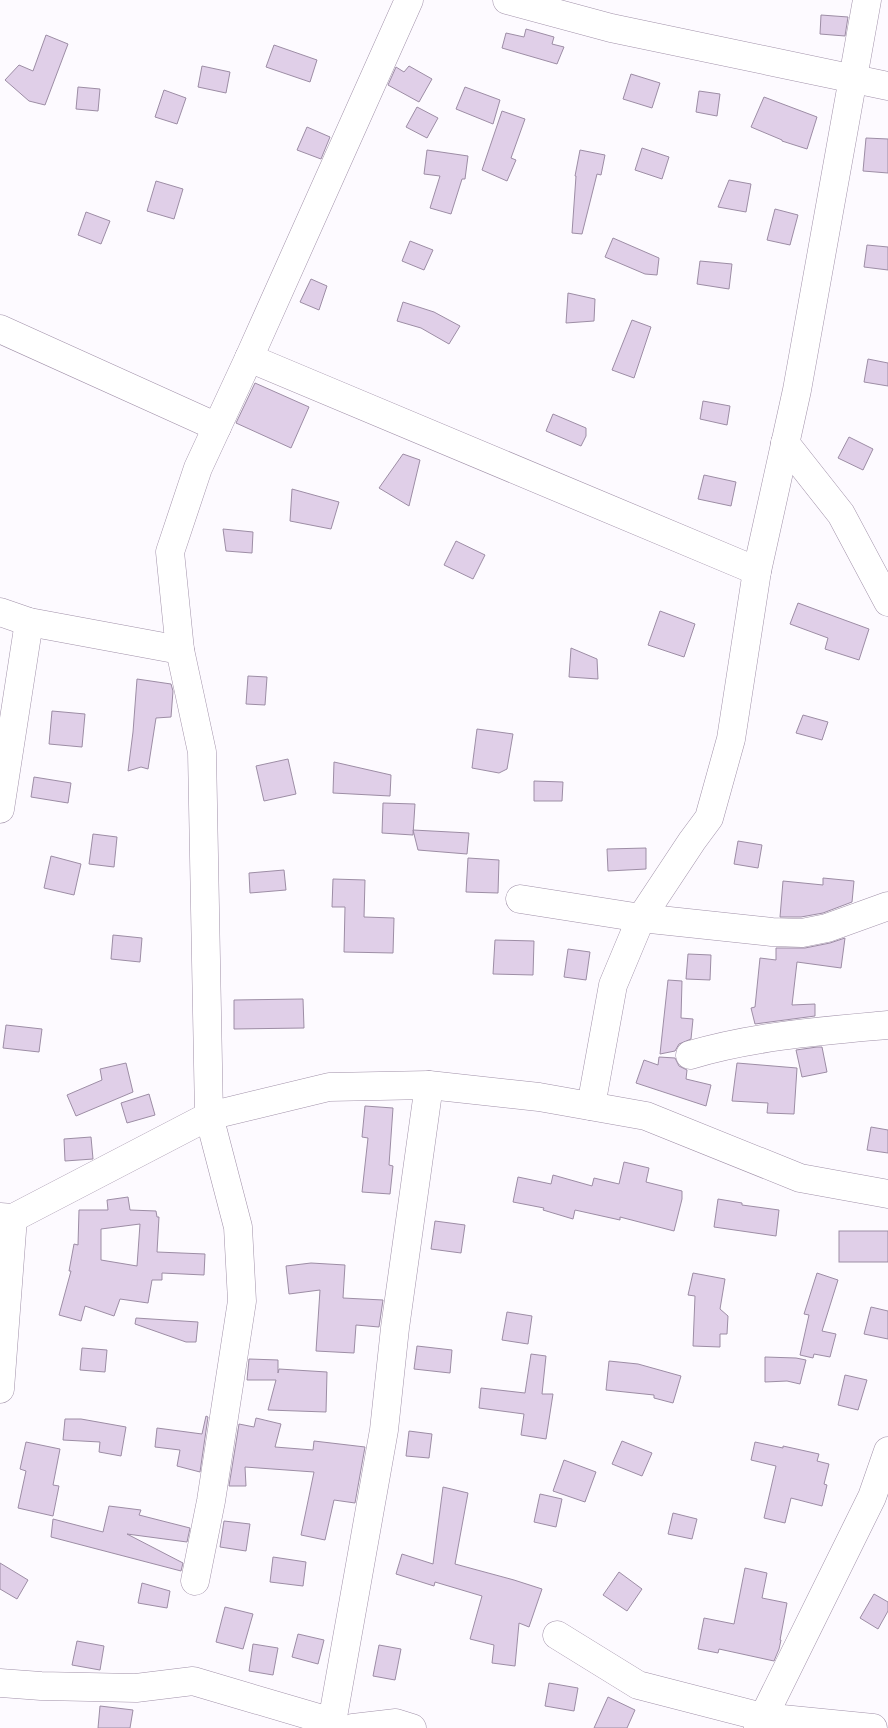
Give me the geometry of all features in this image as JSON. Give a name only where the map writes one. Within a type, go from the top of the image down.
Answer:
[{"type":"street","points":[[195,1580],[212,1491],[242,1301],[238,1227],[209,1116],[202,752],[180,650],[170,552],[198,468],[408,0]]},
{"type":"street","points":[[507,0],[612,28],[888,86]]},
{"type":"street","points":[[591,1106],[614,985],[641,918],[709,818],[731,739],[756,571],[797,390],[867,0]]},
{"type":"street","points":[[0,329],[217,427]]},
{"type":"street","points":[[249,358],[756,571]]},
{"type":"street","points":[[785,443],[841,514],[888,602]]},
{"type":"street","points":[[0,612],[29,622],[180,650]]},
{"type":"street","points":[[0,809],[29,622]]},
{"type":"street","points":[[520,899],[641,918],[772,932],[802,933],[827,928],[888,906]]},
{"type":"street","points":[[690,1055],[798,1032],[888,1025]]},
{"type":"street","points":[[339,1727],[360,1575],[384,1430],[395,1328],[429,1086]]},
{"type":"street","points":[[0,1389],[6,1217],[209,1116],[329,1087],[429,1086],[539,1097],[646,1116],[800,1178],[888,1194]]},
{"type":"street","points":[[760,1723],[880,1500],[888,1451]]},
{"type":"street","points":[[557,1635],[638,1685],[760,1723],[873,1728]]},
{"type":"street","points":[[0,1683],[136,1688],[192,1681],[339,1727],[396,1723],[412,1728]]},
{"type":"building","points":[[821,15],[848,17],[845,36],[820,34]]},
{"type":"building","points":[[526,29],[554,37],[552,44],[564,47],[557,64],[502,48],[506,33],[524,37]]},
{"type":"building","points":[[46,35],[68,44],[45,105],[29,101],[5,80],[19,65],[33,71]]},
{"type":"building","points":[[274,45],[317,60],[310,82],[266,67]]},
{"type":"building","points":[[202,66],[230,72],[226,93],[198,87]]},
{"type":"building","points":[[409,66],[432,79],[419,102],[388,85],[396,67],[404,72]]},
{"type":"building","points":[[631,74],[660,83],[652,108],[623,99]]},
{"type":"building","points":[[78,87],[100,89],[98,111],[76,109]]},
{"type":"building","points":[[465,87],[500,100],[493,124],[456,109]]},
{"type":"building","points":[[164,90],[186,98],[177,124],[155,117]]},
{"type":"building","points":[[699,91],[720,94],[717,116],[696,112]]},
{"type":"building","points":[[764,97],[817,117],[807,149],[782,141],[751,127]]},
{"type":"building","points":[[417,107],[438,118],[427,138],[406,127]]},
{"type":"building","points":[[502,111],[525,119],[511,158],[516,160],[507,181],[482,170]]},
{"type":"building","points":[[307,127],[330,137],[321,159],[297,150]]},
{"type":"building","points":[[866,138],[888,139],[888,173],[863,171]]},
{"type":"building","points":[[642,148],[669,157],[662,179],[635,170]]},
{"type":"building","points":[[427,150],[468,156],[465,179],[462,179],[451,214],[430,208],[440,176],[424,174]]},
{"type":"building","points":[[580,150],[605,155],[601,175],[597,174],[582,234],[572,233],[575,176]]},
{"type":"building","points":[[729,180],[751,184],[746,212],[718,207]]},
{"type":"building","points":[[156,181],[183,189],[174,219],[147,211]]},
{"type":"building","points":[[775,209],[798,215],[790,245],[767,240]]},
{"type":"building","points":[[86,212],[110,221],[101,244],[78,235]]},
{"type":"building","points":[[613,238],[659,258],[657,275],[645,274],[605,257]]},
{"type":"building","points":[[410,241],[433,250],[424,270],[402,261]]},
{"type":"building","points":[[867,245],[888,247],[888,270],[864,267]]},
{"type":"building","points":[[700,261],[732,264],[729,289],[697,284]]},
{"type":"building","points":[[311,279],[327,286],[319,310],[300,302]]},
{"type":"building","points":[[568,293],[595,299],[594,321],[566,323]]},
{"type":"building","points":[[403,302],[434,312],[460,326],[449,344],[421,328],[397,321]]},
{"type":"building","points":[[632,320],[651,327],[634,378],[612,370]]},
{"type":"building","points":[[868,359],[888,363],[888,386],[864,382]]},
{"type":"building","points":[[255,383],[309,407],[291,448],[236,423]]},
{"type":"building","points":[[703,401],[730,406],[727,425],[700,419]]},
{"type":"building","points":[[553,414],[586,428],[586,436],[581,446],[546,431]]},
{"type":"building","points":[[849,437],[873,449],[863,470],[838,458]]},
{"type":"building","points":[[403,454],[420,460],[409,506],[379,488]]},
{"type":"building","points":[[704,475],[736,482],[731,506],[698,499]]},
{"type":"building","points":[[292,489],[339,502],[331,529],[290,521]]},
{"type":"building","points":[[223,529],[253,532],[252,553],[226,551]]},
{"type":"building","points":[[456,541],[485,555],[473,579],[444,565]]},
{"type":"building","points":[[798,603],[869,629],[859,660],[825,649],[828,638],[790,624]]},
{"type":"building","points":[[660,611],[695,624],[684,657],[648,645]]},
{"type":"building","points":[[571,648],[597,659],[598,679],[569,677]]},
{"type":"building","points":[[248,676],[267,677],[265,705],[246,704]]},
{"type":"building","points":[[137,679],[171,684],[173,691],[171,717],[156,718],[148,769],[141,767],[128,771],[133,732]]},
{"type":"building","points":[[52,711],[85,714],[82,747],[49,744]]},
{"type":"building","points":[[803,715],[828,722],[822,740],[796,733]]},
{"type":"building","points":[[477,729],[513,734],[507,769],[499,773],[472,768]]},
{"type":"building","points":[[288,759],[296,794],[264,801],[256,766]]},
{"type":"building","points":[[334,762],[391,775],[390,796],[333,793]]},
{"type":"building","points":[[34,777],[71,783],[68,803],[31,797]]},
{"type":"building","points":[[534,781],[563,782],[562,801],[534,801]]},
{"type":"building","points":[[383,803],[415,804],[413,835],[382,833]]},
{"type":"building","points":[[413,830],[469,833],[467,854],[418,850]]},
{"type":"building","points":[[93,834],[117,837],[114,867],[89,864]]},
{"type":"building","points":[[738,841],[762,845],[758,868],[734,864]]},
{"type":"building","points":[[646,848],[646,869],[608,871],[607,849]]},
{"type":"building","points":[[51,856],[81,864],[74,895],[44,888]]},
{"type":"building","points":[[468,858],[499,860],[498,893],[466,892]]},
{"type":"building","points":[[284,870],[286,890],[250,893],[249,873]]},
{"type":"building","points":[[823,878],[854,881],[852,902],[823,913],[801,917],[780,917],[783,881],[823,885]]},
{"type":"building","points":[[333,879],[365,880],[364,917],[394,918],[393,953],[344,952],[345,907],[332,907]]},
{"type":"building","points":[[113,935],[142,938],[140,962],[111,959]]},
{"type":"building","points":[[845,938],[841,968],[797,962],[792,1005],[815,1004],[815,1016],[755,1024],[751,1008],[755,1007],[760,958],[776,960],[776,948],[805,948]]},
{"type":"building","points":[[495,940],[534,941],[533,975],[493,974]]},
{"type":"building","points":[[568,949],[590,952],[586,980],[564,977]]},
{"type":"building","points":[[688,954],[711,955],[710,980],[686,979]]},
{"type":"building","points":[[668,980],[682,981],[681,1018],[693,1019],[691,1039],[679,1044],[675,1051],[660,1054]]},
{"type":"building","points":[[303,999],[304,1028],[234,1029],[234,1000]]},
{"type":"building","points":[[6,1025],[42,1029],[39,1052],[3,1048]]},
{"type":"building","points":[[822,1047],[827,1072],[802,1077],[796,1050]]},
{"type":"building","points":[[659,1057],[675,1058],[679,1066],[687,1070],[686,1079],[711,1085],[706,1106],[636,1083],[644,1060],[658,1065]]},
{"type":"building","points":[[126,1063],[133,1092],[76,1116],[67,1095],[102,1080],[100,1069]]},
{"type":"building","points":[[737,1063],[797,1068],[794,1114],[767,1113],[768,1103],[732,1101]]},
{"type":"building","points":[[149,1094],[155,1115],[127,1123],[121,1103]]},
{"type":"building","points":[[365,1106],[393,1108],[389,1165],[393,1166],[390,1194],[362,1192],[368,1138],[362,1137]]},
{"type":"building","points":[[871,1127],[888,1130],[888,1153],[867,1150]]},
{"type":"building","points":[[91,1137],[93,1159],[65,1161],[64,1139]]},
{"type":"building","points":[[624,1162],[649,1168],[646,1182],[682,1191],[682,1199],[674,1231],[620,1217],[620,1220],[575,1210],[573,1219],[543,1210],[544,1208],[513,1202],[518,1177],[551,1184],[553,1175],[592,1186],[594,1178],[619,1184]]},
{"type":"building","points":[[128,1197],[130,1210],[156,1211],[157,1217],[159,1217],[157,1252],[205,1254],[204,1275],[162,1273],[162,1280],[152,1280],[148,1303],[120,1299],[114,1316],[85,1306],[81,1321],[59,1315],[71,1271],[69,1271],[74,1244],[78,1245],[79,1210],[108,1210],[107,1200]],"holes":[[[140,1224],[137,1266],[101,1260],[101,1229]]]},
{"type":"building","points":[[718,1199],[742,1203],[742,1205],[779,1210],[776,1236],[714,1227]]},
{"type":"building","points":[[435,1221],[465,1225],[461,1253],[431,1249]]},
{"type":"building","points":[[839,1231],[888,1231],[888,1262],[839,1262]]},
{"type":"building","points":[[311,1263],[345,1265],[343,1298],[383,1300],[379,1327],[356,1325],[354,1353],[316,1351],[320,1290],[289,1294],[286,1266]]},
{"type":"building","points":[[693,1273],[725,1279],[720,1309],[728,1316],[727,1334],[720,1334],[720,1347],[693,1346],[695,1296],[688,1295]]},
{"type":"building","points":[[817,1273],[838,1280],[822,1331],[836,1334],[830,1357],[814,1354],[813,1358],[800,1355],[809,1315],[804,1314]]},
{"type":"building","points":[[871,1307],[888,1311],[888,1339],[864,1334]]},
{"type":"building","points":[[507,1312],[532,1316],[528,1344],[502,1340]]},
{"type":"building","points":[[136,1318],[198,1322],[196,1342],[186,1342],[135,1324]]},
{"type":"building","points":[[417,1346],[452,1350],[450,1373],[414,1369]]},
{"type":"building","points":[[82,1348],[107,1350],[105,1372],[80,1370]]},
{"type":"building","points":[[531,1354],[546,1356],[542,1394],[553,1394],[546,1439],[521,1435],[524,1414],[479,1408],[481,1388],[525,1393]]},
{"type":"building","points":[[765,1357],[806,1360],[800,1384],[787,1381],[765,1382]]},
{"type":"building","points":[[249,1359],[278,1360],[278,1373],[279,1369],[327,1372],[326,1412],[268,1410],[276,1380],[247,1380]]},
{"type":"building","points":[[609,1361],[638,1364],[681,1376],[673,1403],[654,1398],[654,1395],[606,1390]]},
{"type":"building","points":[[845,1375],[867,1380],[858,1410],[838,1405]]},
{"type":"building","points":[[206,1416],[208,1417],[200,1472],[177,1466],[180,1450],[155,1447],[157,1428],[202,1434]]},
{"type":"building","points":[[256,1418],[281,1424],[275,1447],[313,1450],[314,1441],[365,1447],[355,1503],[334,1500],[325,1540],[301,1535],[314,1472],[245,1467],[246,1486],[229,1486],[239,1424],[254,1427]]},
{"type":"building","points":[[65,1419],[81,1419],[126,1427],[121,1456],[99,1452],[100,1442],[63,1440]]},
{"type":"building","points":[[409,1431],[432,1434],[429,1458],[406,1456]]},
{"type":"building","points":[[622,1441],[652,1453],[642,1476],[612,1464]]},
{"type":"building","points":[[26,1442],[60,1449],[53,1485],[59,1486],[53,1516],[18,1508],[26,1471],[20,1469]]},
{"type":"building","points":[[755,1442],[819,1454],[817,1461],[829,1464],[824,1484],[827,1485],[822,1506],[791,1498],[785,1523],[764,1518],[776,1466],[751,1460]]},
{"type":"building","points":[[564,1460],[596,1472],[585,1502],[553,1491]]},
{"type":"building","points":[[443,1487],[468,1493],[455,1564],[542,1589],[529,1627],[519,1623],[515,1666],[492,1663],[494,1645],[470,1639],[482,1596],[435,1582],[434,1586],[396,1574],[402,1554],[433,1564]]},
{"type":"building","points":[[540,1494],[562,1499],[556,1527],[534,1522]]},
{"type":"building","points":[[109,1506],[141,1510],[139,1515],[190,1528],[187,1542],[127,1534],[183,1563],[181,1571],[51,1537],[53,1519],[103,1532]]},
{"type":"building","points":[[673,1513],[697,1519],[692,1539],[668,1534]]},
{"type":"building","points":[[224,1521],[250,1524],[246,1551],[220,1547]]},
{"type":"building","points":[[273,1557],[306,1562],[303,1586],[270,1582]]},
{"type":"building","points":[[0,1563],[28,1580],[17,1599],[0,1589]]},
{"type":"building","points":[[745,1568],[767,1573],[762,1598],[787,1603],[779,1649],[774,1661],[719,1649],[718,1653],[698,1649],[704,1618],[734,1624]]},
{"type":"building","points":[[619,1572],[642,1589],[627,1611],[603,1595]]},
{"type":"building","points":[[142,1583],[170,1591],[167,1608],[138,1603]]},
{"type":"building","points":[[874,1594],[888,1602],[888,1611],[878,1629],[860,1618]]},
{"type":"building","points":[[225,1607],[253,1614],[243,1649],[216,1642]]},
{"type":"building","points":[[298,1634],[324,1640],[318,1664],[292,1657]]},
{"type":"building","points":[[77,1641],[104,1646],[100,1670],[72,1665]]},
{"type":"building","points":[[253,1644],[278,1648],[273,1675],[249,1671]]},
{"type":"building","points":[[379,1645],[401,1649],[395,1680],[373,1676]]},
{"type":"building","points":[[549,1683],[578,1688],[574,1711],[545,1706]]},
{"type":"building","points":[[608,1697],[635,1710],[627,1728],[594,1728]]},
{"type":"building","points":[[100,1706],[133,1710],[130,1728],[98,1728]]}]
